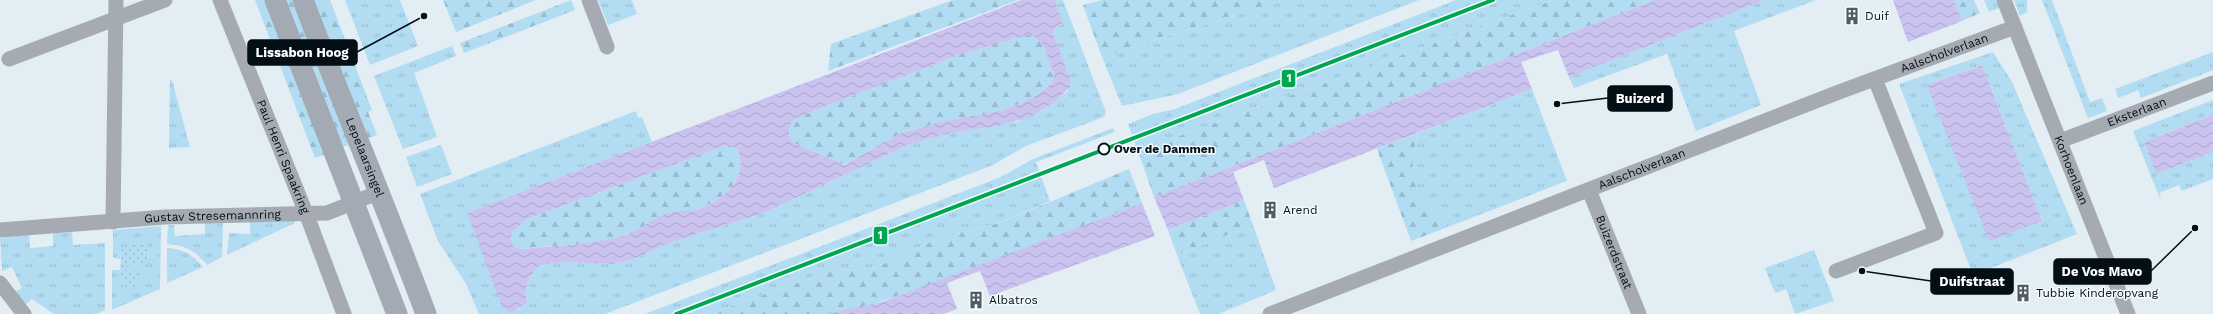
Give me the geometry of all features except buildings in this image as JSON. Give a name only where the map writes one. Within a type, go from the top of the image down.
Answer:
[{"type":"street","points":[[113,222],[116,0]]},
{"type":"street","points":[[9,59],[116,20],[165,0]]},
{"type":"street","name":"Paul Henri Spaakring","points":[[220,0],[306,213],[344,314]]},
{"type":"street","points":[[275,0],[335,157],[355,202],[396,314]]},
{"type":"street","name":"Lepelaarsingel","points":[[303,0],[363,156],[380,192],[426,314]]},
{"type":"street","points":[[589,0],[607,47]]},
{"type":"street","name":"Korhoenlaan","points":[[2004,0],[2128,314]]},
{"type":"street","name":"Aalscholverlaan","points":[[1270,314],[1306,308],[1589,190],[1875,79],[2015,27]]},
{"type":"street","points":[[1836,271],[1936,233],[1875,79]]},
{"type":"street","name":"Eksterlaan","points":[[2060,141],[2213,83]]},
{"type":"street","name":"Buizerdstraat","points":[[1589,190],[1639,314]]},
{"type":"street","name":"Gustav Stresemannring","points":[[0,230],[165,217],[326,213],[380,192]]},
{"type":"street","points":[[0,283],[24,314]]},
{"type":"green space","points":[[255,0],[269,0],[328,153],[315,158]]},
{"type":"green space","points":[[279,0],[298,0],[353,143],[337,149]]},
{"type":"green space","points":[[309,0],[330,0],[372,110],[368,112],[377,135],[363,140]]},
{"type":"green space","points":[[345,0],[400,0],[418,46],[370,65]]},
{"type":"green space","points":[[443,0],[536,0],[456,32]]},
{"type":"green space","points":[[571,0],[575,10],[464,53],[460,43]]},
{"type":"green space","points":[[598,0],[632,0],[637,14],[608,25]]},
{"type":"green space","points":[[953,0],[1018,0],[828,71],[831,44]]},
{"type":"green space","points":[[1055,0],[1063,0],[1106,112],[1104,117],[1026,146],[993,165],[605,314],[479,314],[466,284],[438,241],[420,194],[636,111],[638,118],[642,117],[652,142],[467,213],[517,310],[528,303],[525,293],[529,278],[538,267],[543,264],[566,262],[612,264],[631,260],[674,241],[764,213],[910,144],[951,133],[1017,122],[1043,110],[1068,91],[1070,78],[1053,33],[1056,27],[1063,23]]},
{"type":"green space","points":[[1102,0],[1284,0],[1102,57],[1083,5]]},
{"type":"green space","points":[[1284,0],[1419,0],[1178,94],[1122,106],[1102,57]]},
{"type":"green space","points":[[1456,0],[1553,0],[1138,151],[1128,124],[1153,114],[1175,109]]},
{"type":"green space","points":[[1553,0],[1655,0],[1154,197],[1138,151]]},
{"type":"green space","points":[[1765,0],[1816,0],[1734,31],[1761,105],[1696,131],[1667,54],[1574,88],[1569,77]]},
{"type":"green space","points":[[1954,0],[1974,0],[1980,13],[1962,21]]},
{"type":"green space","points":[[1984,0],[1996,0],[1999,8],[1989,12]]},
{"type":"green space","points":[[2014,0],[2027,0],[2027,12],[2020,16]]},
{"type":"green space","points":[[2042,0],[2052,0],[2090,102],[2102,98],[2107,111],[2088,118]]},
{"type":"green space","points":[[1028,35],[1033,35],[1042,44],[1054,76],[1051,84],[1034,97],[1004,110],[940,122],[899,134],[845,165],[796,144],[790,139],[790,126],[798,117],[961,54]]},
{"type":"green space","points":[[452,46],[456,56],[414,73],[437,137],[403,149],[374,76]]},
{"type":"green space","points":[[1993,52],[2012,82],[2077,234],[1973,275],[1899,84]],"holes":[[[1982,65],[2042,221],[1927,85]]]},
{"type":"green space","points":[[2213,52],[2213,70],[2141,98],[2138,90],[2118,98],[2115,89]]},
{"type":"green space","points":[[170,80],[172,80],[190,147],[169,148]]},
{"type":"green space","points":[[1532,89],[1567,181],[1448,227],[1427,206],[1420,196],[1416,186],[1413,175],[1413,163],[1414,149],[1418,133]]},
{"type":"green space","points":[[2213,100],[2213,115],[2144,142],[2156,174],[2213,152],[2213,179],[2182,191],[2179,185],[2159,193],[2160,199],[2133,131]]},
{"type":"green space","points":[[1113,128],[1115,132],[1036,162],[1050,201],[999,223],[939,238],[868,271],[833,270],[710,314],[645,314],[1001,177],[1033,159]]},
{"type":"green space","points":[[1418,133],[1414,149],[1413,163],[1413,175],[1416,186],[1420,196],[1427,206],[1448,227],[1411,241],[1377,149]]},
{"type":"green space","points":[[441,145],[452,174],[417,187],[406,157]]},
{"type":"green space","points":[[727,145],[737,149],[740,160],[740,170],[736,180],[723,196],[704,207],[691,211],[675,211],[666,214],[630,234],[612,239],[523,249],[515,248],[510,240],[513,231],[527,219]]},
{"type":"green space","points":[[1129,169],[1142,203],[926,286],[862,308],[827,314],[710,314],[833,270],[868,271],[939,238],[999,223]]},
{"type":"green space","points":[[1244,200],[1253,225],[1177,255],[1168,230]]},
{"type":"green space","points":[[292,217],[295,223],[227,255],[229,233],[250,234],[250,219]]},
{"type":"green space","points":[[223,221],[222,257],[207,265],[199,256],[185,247],[167,244],[168,225],[174,225],[175,236],[205,234],[205,222]]},
{"type":"green space","points":[[1253,225],[1276,290],[1219,314],[1200,314],[1177,255]]},
{"type":"green space","points":[[161,226],[160,289],[112,310],[112,270],[120,270],[120,278],[123,278],[126,266],[148,262],[149,251],[146,244],[121,252],[120,259],[113,258],[113,230]]},
{"type":"green space","points":[[72,232],[73,245],[105,243],[105,310],[97,314],[54,314],[32,299],[25,305],[12,293],[22,288],[12,267],[2,271],[0,238],[29,235],[30,248],[53,246],[53,233]]},
{"type":"green space","points":[[125,243],[146,244],[149,251],[148,262],[143,265],[126,266],[126,271],[140,270],[140,279],[137,279],[136,290],[123,289],[123,279],[120,278],[121,252]]},
{"type":"green space","points":[[167,248],[187,253],[203,267],[167,283]]},
{"type":"green space","points":[[1814,250],[1834,301],[1795,314],[1786,289],[1775,293],[1765,268]]},
{"type":"water","points":[[1021,0],[1055,0],[1063,23],[1056,27],[1053,33],[1070,78],[1070,87],[1056,101],[1031,117],[1002,125],[951,133],[910,144],[764,213],[674,241],[631,260],[612,264],[566,262],[543,264],[538,267],[529,278],[525,293],[528,303],[512,312],[503,309],[467,213]],"holes":[[[1028,35],[1033,35],[1042,44],[1054,76],[1051,84],[1034,97],[1004,110],[940,122],[899,134],[845,165],[796,144],[790,139],[790,126],[798,117],[961,54]],[[727,145],[737,149],[740,160],[740,170],[736,180],[723,196],[704,207],[691,211],[675,211],[666,214],[636,231],[612,239],[523,249],[515,248],[510,240],[513,231],[527,219]]]},
{"type":"water","points":[[1655,0],[1765,0],[1569,77],[1558,50],[1521,62],[1532,89],[1274,188],[1264,160],[1233,172],[1244,200],[1168,230],[1154,197]]},
{"type":"water","points":[[1893,0],[1954,0],[1962,21],[1908,42]]},
{"type":"water","points":[[1982,65],[2042,221],[1989,241],[1927,85]]},
{"type":"water","points":[[2213,115],[2213,152],[2156,174],[2144,142]]},
{"type":"water","points":[[1142,203],[1155,236],[990,296],[980,271],[947,283],[957,309],[943,314],[827,314],[882,302]]},
{"type":"transit line","name":"1","points":[[676,314],[1493,0]]},
{"type":"place","name":"Lissabon Hoog","points":[[424,16]]},
{"type":"place","name":"Duif","points":[[1852,16]]},
{"type":"place","name":"Buizerd","points":[[1557,104]]},
{"type":"place","name":"Over de Dammen","points":[[1104,149]]},
{"type":"place","name":"Arend","points":[[1270,210]]},
{"type":"place","name":"De Vos Mavo","points":[[2195,228]]},
{"type":"place","name":"Duifstraat","points":[[1862,271]]},
{"type":"place","name":"Tubbie Kinderopvang","points":[[2023,293]]},
{"type":"place","name":"Albatros","points":[[976,300]]}]
